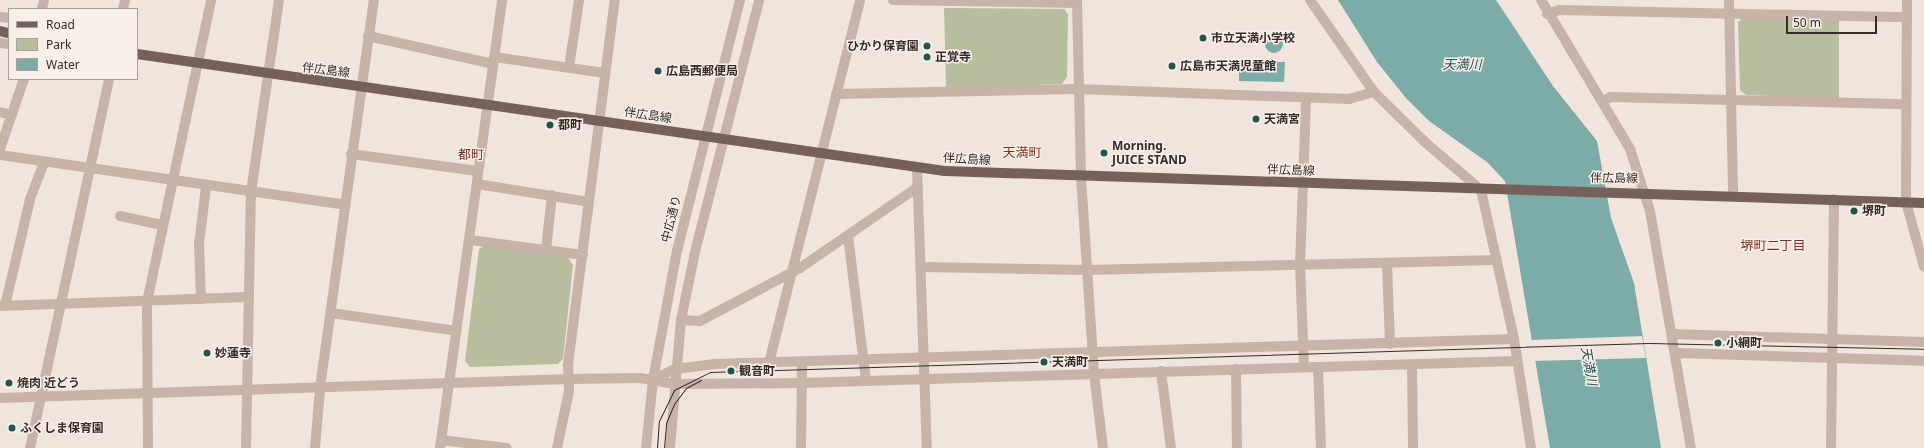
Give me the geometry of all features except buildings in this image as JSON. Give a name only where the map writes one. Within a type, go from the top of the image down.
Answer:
[{"type":"main road","name":"伴広島線","points":[[138,54],[268,76],[488,105],[917,168],[1081,177],[1481,190],[1644,192],[1924,203]]},
{"type":"street","points":[[148,448],[147,302],[196,64],[211,0]]},
{"type":"street","points":[[246,448],[251,192],[279,0]]},
{"type":"street","points":[[315,448],[320,388],[360,87],[374,0]]},
{"type":"street","points":[[502,0],[476,184],[470,240],[440,444],[507,448]]},
{"type":"street","points":[[569,68],[579,0]]},
{"type":"street","points":[[557,448],[569,379],[589,202],[615,0]]},
{"type":"street","name":"中広通り","points":[[646,448],[653,380],[676,251],[740,0]]},
{"type":"street","points":[[670,448],[675,369],[681,320],[723,140],[759,0]]},
{"type":"street","points":[[769,363],[790,274],[860,0]]},
{"type":"street","points":[[893,0],[1077,2],[1077,89],[1081,177],[1092,353],[1103,448]]},
{"type":"street","points":[[1310,0],[1374,92],[1426,143],[1481,190],[1514,339],[1531,448]]},
{"type":"street","points":[[1541,0],[1547,14],[1602,101],[1630,149],[1644,192],[1676,353],[1691,448]]},
{"type":"street","points":[[1729,0],[1733,195]]},
{"type":"street","points":[[1907,0],[1905,104],[1906,202],[1924,267]]},
{"type":"street","points":[[1547,14],[1559,10],[1907,17]]},
{"type":"street","points":[[368,36],[494,61],[605,73]]},
{"type":"street","points":[[0,149],[24,80]]},
{"type":"street","points":[[30,448],[109,80]]},
{"type":"street","points":[[836,94],[1077,89],[1350,99],[1374,92]]},
{"type":"street","points":[[1602,101],[1611,97],[1905,104]]},
{"type":"street","points":[[1304,367],[1300,265],[1306,98]]},
{"type":"street","points":[[0,112],[12,115]]},
{"type":"street","points":[[351,154],[478,172]]},
{"type":"street","points":[[0,155],[171,182],[345,205]]},
{"type":"street","points":[[44,163],[30,199],[3,306],[147,302],[248,297]]},
{"type":"street","points":[[917,168],[928,448]]},
{"type":"street","points":[[476,184],[589,202]]},
{"type":"street","points":[[201,299],[199,244],[206,186]]},
{"type":"street","points":[[681,320],[700,321],[790,274],[918,187]]},
{"type":"street","points":[[546,250],[552,195]]},
{"type":"street","points":[[1831,448],[1831,338],[1834,199]]},
{"type":"street","points":[[120,216],[162,225]]},
{"type":"street","points":[[848,236],[865,361],[866,380]]},
{"type":"street","points":[[470,240],[583,255]]},
{"type":"street","points":[[922,267],[1087,270],[1497,260]]},
{"type":"street","points":[[1387,263],[1390,344]]},
{"type":"street","points":[[331,314],[457,331]]},
{"type":"street","points":[[1672,334],[1924,342]]},
{"type":"street","points":[[653,380],[675,369],[769,363],[1303,348],[1514,339]]},
{"type":"street","points":[[1676,353],[1924,362]]},
{"type":"street","points":[[0,398],[569,379],[653,380],[674,384],[802,383],[925,378],[1517,361]]},
{"type":"street","points":[[801,448],[802,362]]},
{"type":"street","points":[[1412,364],[1413,448]]},
{"type":"street","points":[[1318,367],[1321,448]]},
{"type":"street","points":[[1236,369],[1237,448]]},
{"type":"street","points":[[1161,371],[1171,448]]},
{"type":"green space","points":[[944,8],[1064,9],[1068,14],[1067,77],[1062,84],[946,88]]},
{"type":"green space","points":[[1743,18],[1839,20],[1839,99],[1746,95],[1740,90],[1738,22]]},
{"type":"green space","points":[[484,246],[568,258],[573,265],[563,359],[558,364],[470,367],[465,361],[479,249]]},
{"type":"water","name":"天満川","points":[[1338,0],[1496,0],[1553,86],[1597,141],[1611,218],[1634,283],[1661,448],[1550,448],[1505,181],[1487,162],[1429,121],[1406,98],[1377,62]]},
{"type":"water","points":[[1274,35],[1280,38],[1283,44],[1280,50],[1274,53],[1268,50],[1265,44],[1268,38]]},
{"type":"water","points":[[1239,61],[1285,62],[1284,82],[1239,81]]},
{"type":"pier","points":[[1642,336],[1646,358],[1534,361],[1531,340]]},
{"type":"tram line","points":[[657,448],[659,421],[674,390],[710,372],[1649,343],[1924,349]]},
{"type":"tram line","points":[[664,448],[666,423],[674,404],[686,388],[701,380]]},
{"type":"place","name":"市立天満小学校","points":[[1203,38]]},
{"type":"place","name":"ひかり保育園","points":[[927,46]]},
{"type":"place","name":"正覚寺","points":[[927,57]]},
{"type":"place","name":"広島市天満児童館","points":[[1172,66]]},
{"type":"place","name":"広島西郵便局","points":[[658,71]]},
{"type":"place","name":"天満宮","points":[[1256,119]]},
{"type":"place","name":"都町","points":[[550,125]]},
{"type":"place","name":"Morning. JUICE STAND","points":[[1104,153]]},
{"type":"place","name":"堺町","points":[[1854,211]]},
{"type":"place","name":"小網町","points":[[1718,343]]},
{"type":"place","name":"妙蓮寺","points":[[207,353]]},
{"type":"place","name":"天満町","points":[[1044,362]]},
{"type":"place","name":"観音町","points":[[731,371]]},
{"type":"place","name":"焼肉 近どう","points":[[9,383]]},
{"type":"place","name":"ふくしま保育園","points":[[12,428]]},
{"type":"district","name":"天満町","points":[[1022,152]]},
{"type":"district","name":"都町","points":[[471,154]]},
{"type":"district","name":"堺町二丁目","points":[[1773,245]]}]
